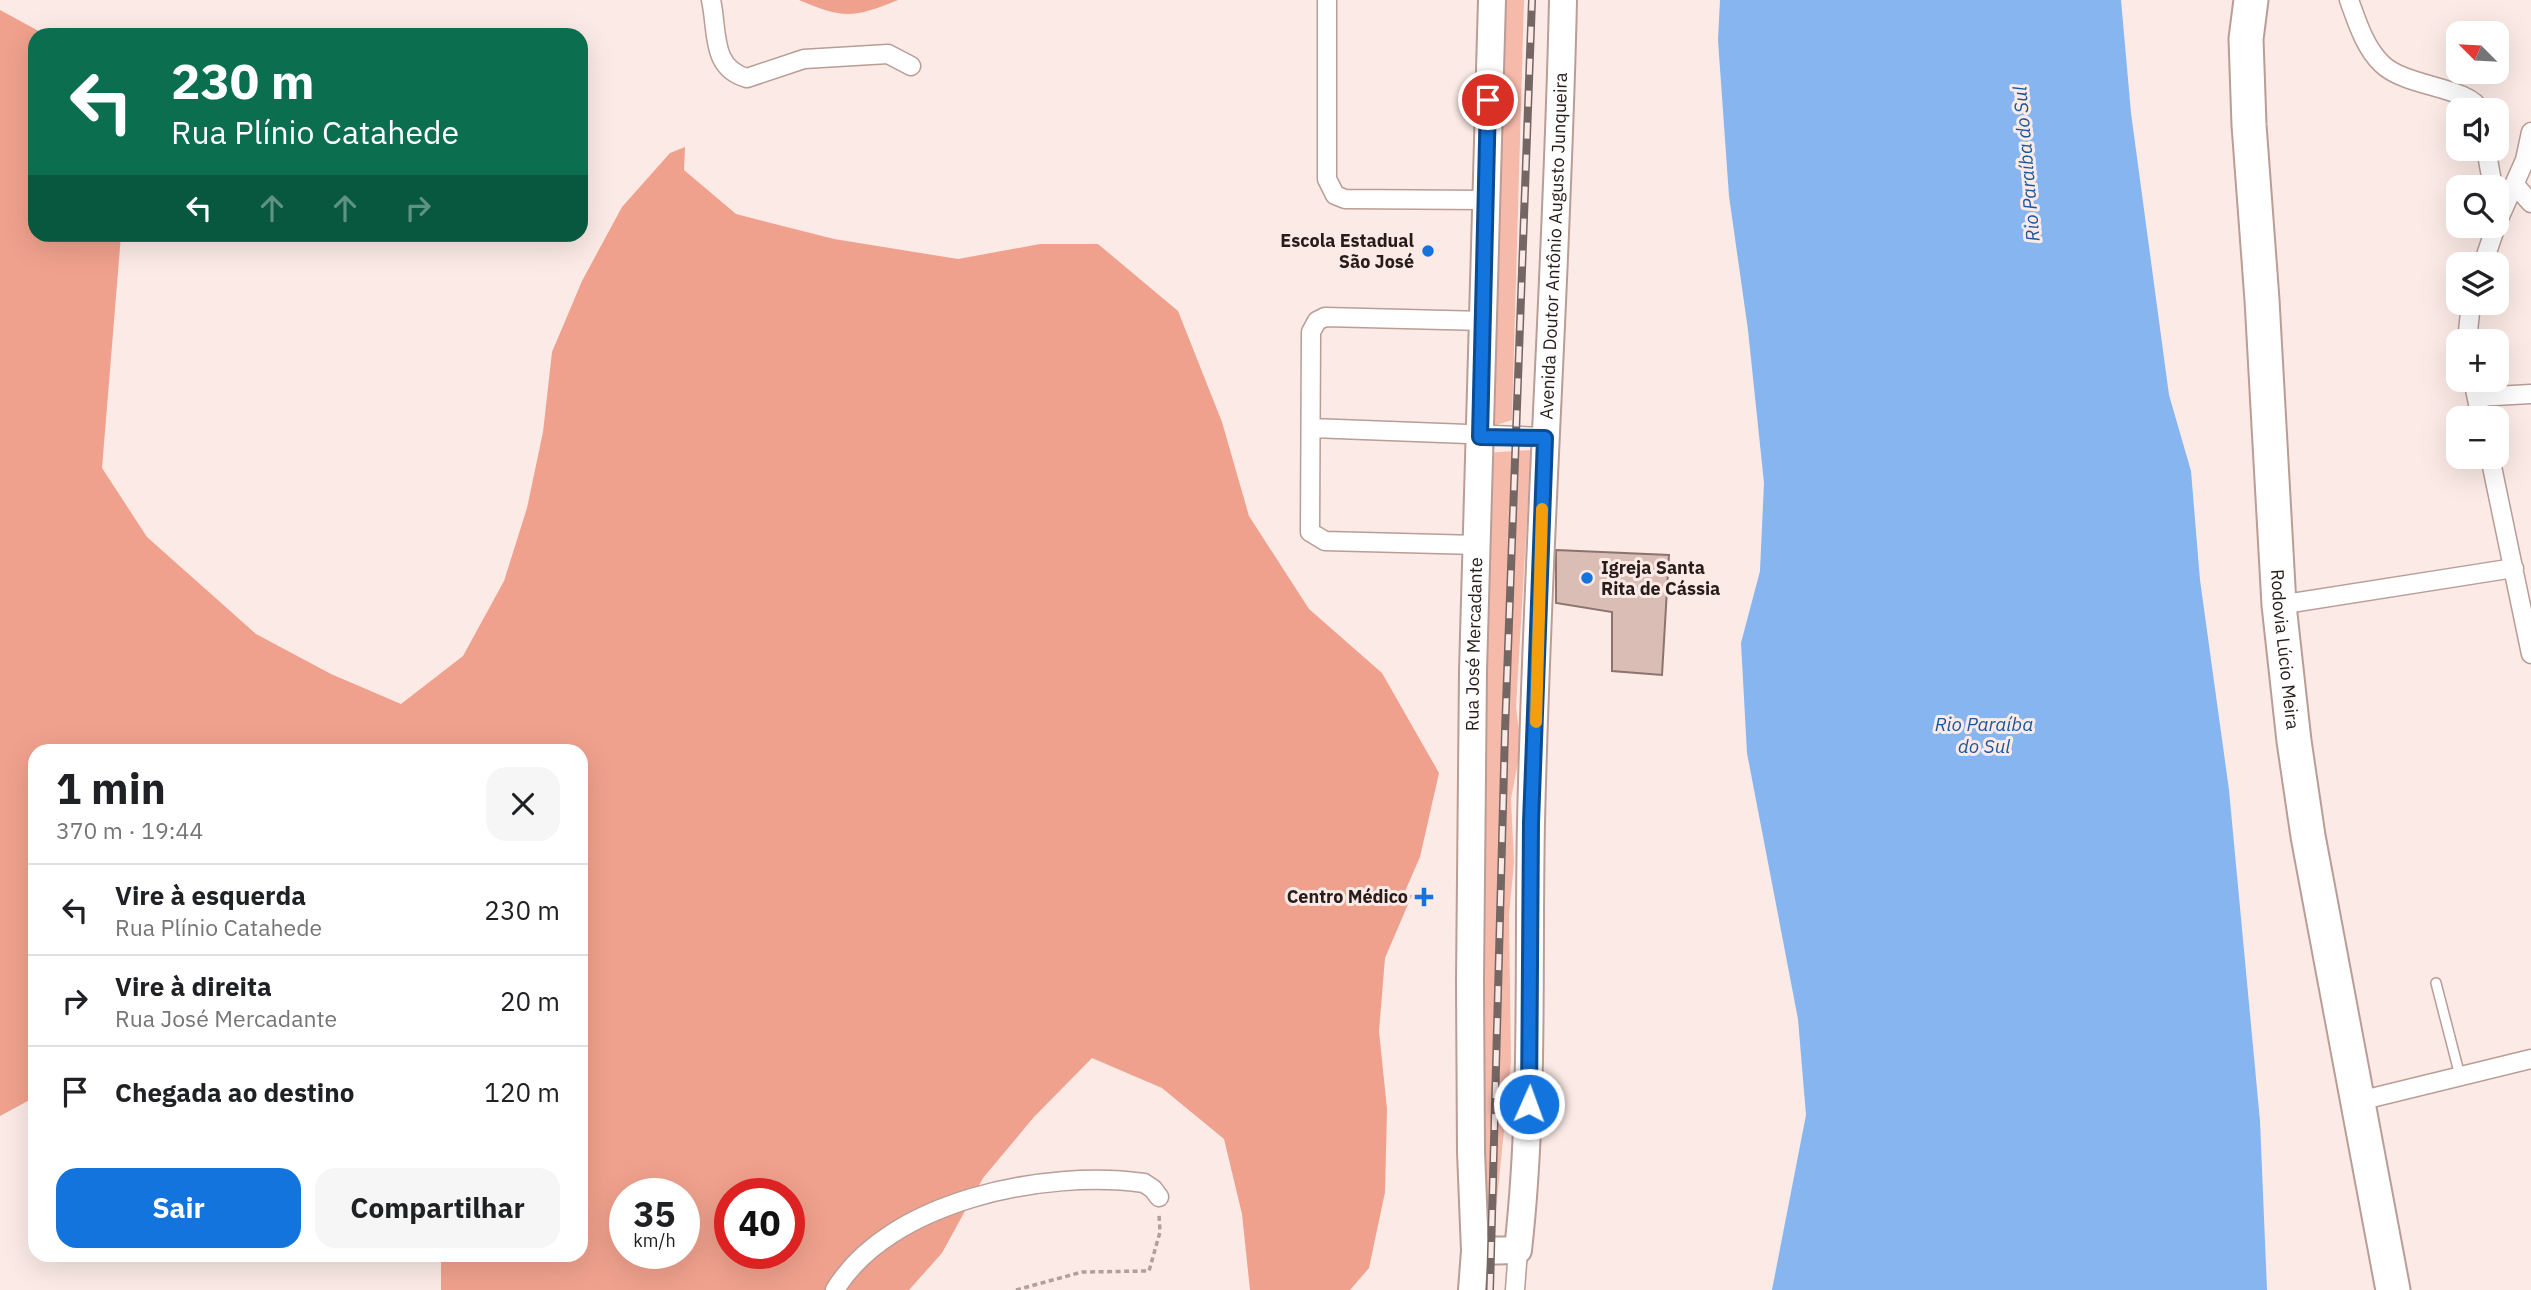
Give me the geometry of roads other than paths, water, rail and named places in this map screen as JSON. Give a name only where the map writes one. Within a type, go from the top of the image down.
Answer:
[{"type":"highway","name":"Rodovia Lúcio Meira","points":[[2251,0],[2246,39],[2249,125],[2279,605],[2308,836],[2393,1290]]},
{"type":"street","points":[[711,0],[717,25],[719,56],[737,75],[747,78],[804,59],[888,54],[911,66]]},
{"type":"street","points":[[1327,0],[1327,178],[1330,189],[1345,199],[1485,200]]},
{"type":"street","name":"Rua José Mercadante","points":[[1472,1290],[1475,1251],[1471,1152],[1470,968],[1477,545],[1492,0]]},
{"type":"street","name":"Avenida Doutor Antônio Augusto Junqueira","points":[[1515,1290],[1530,1084],[1531,823],[1563,0]]},
{"type":"street","points":[[2349,0],[2364,38],[2381,63],[2397,75],[2416,83],[2468,98]]},
{"type":"street","points":[[2509,192],[2515,185],[2531,132]]},
{"type":"street","points":[[2515,185],[2531,203]]},
{"type":"street","points":[[1477,545],[1325,541],[1312,534],[1308,528],[1312,428],[1311,332],[1317,321],[1325,317],[1484,321]]},
{"type":"street","points":[[2509,392],[2531,394]]},
{"type":"street","points":[[1312,428],[1545,438]]},
{"type":"street","points":[[2493,469],[2531,654]]},
{"type":"street","points":[[2279,605],[2514,568]]},
{"type":"street","points":[[2359,1101],[2531,1059]]},
{"type":"street","points":[[835,1290],[870,1247],[909,1224],[948,1206],[1016,1187],[1074,1182],[1144,1184],[1153,1189],[1159,1198]]},
{"type":"street","points":[[1475,1251],[1518,1250]]},
{"type":"lane","points":[[2436,983],[2460,1076]]},
{"type":"water","name":"Rio Paraíba do Sul","points":[[1720,0],[2121,0],[2131,113],[2169,395],[2191,471],[2200,580],[2229,790],[2260,1121],[2267,1290],[1772,1290],[1806,1115],[1798,1019],[1747,753],[1741,643],[1760,571],[1764,483],[1748,330],[1729,196],[1718,40]]},
{"type":"railway","points":[[1490,1290],[1505,731],[1532,0]]},
{"type":"place","name":"Escola Estadual São José","points":[[1428,251]]},
{"type":"place","name":"Igreja Santa Rita de Cássia","points":[[1587,578]]},
{"type":"place","name":"Centro Médico","points":[[1424,897]]}]
